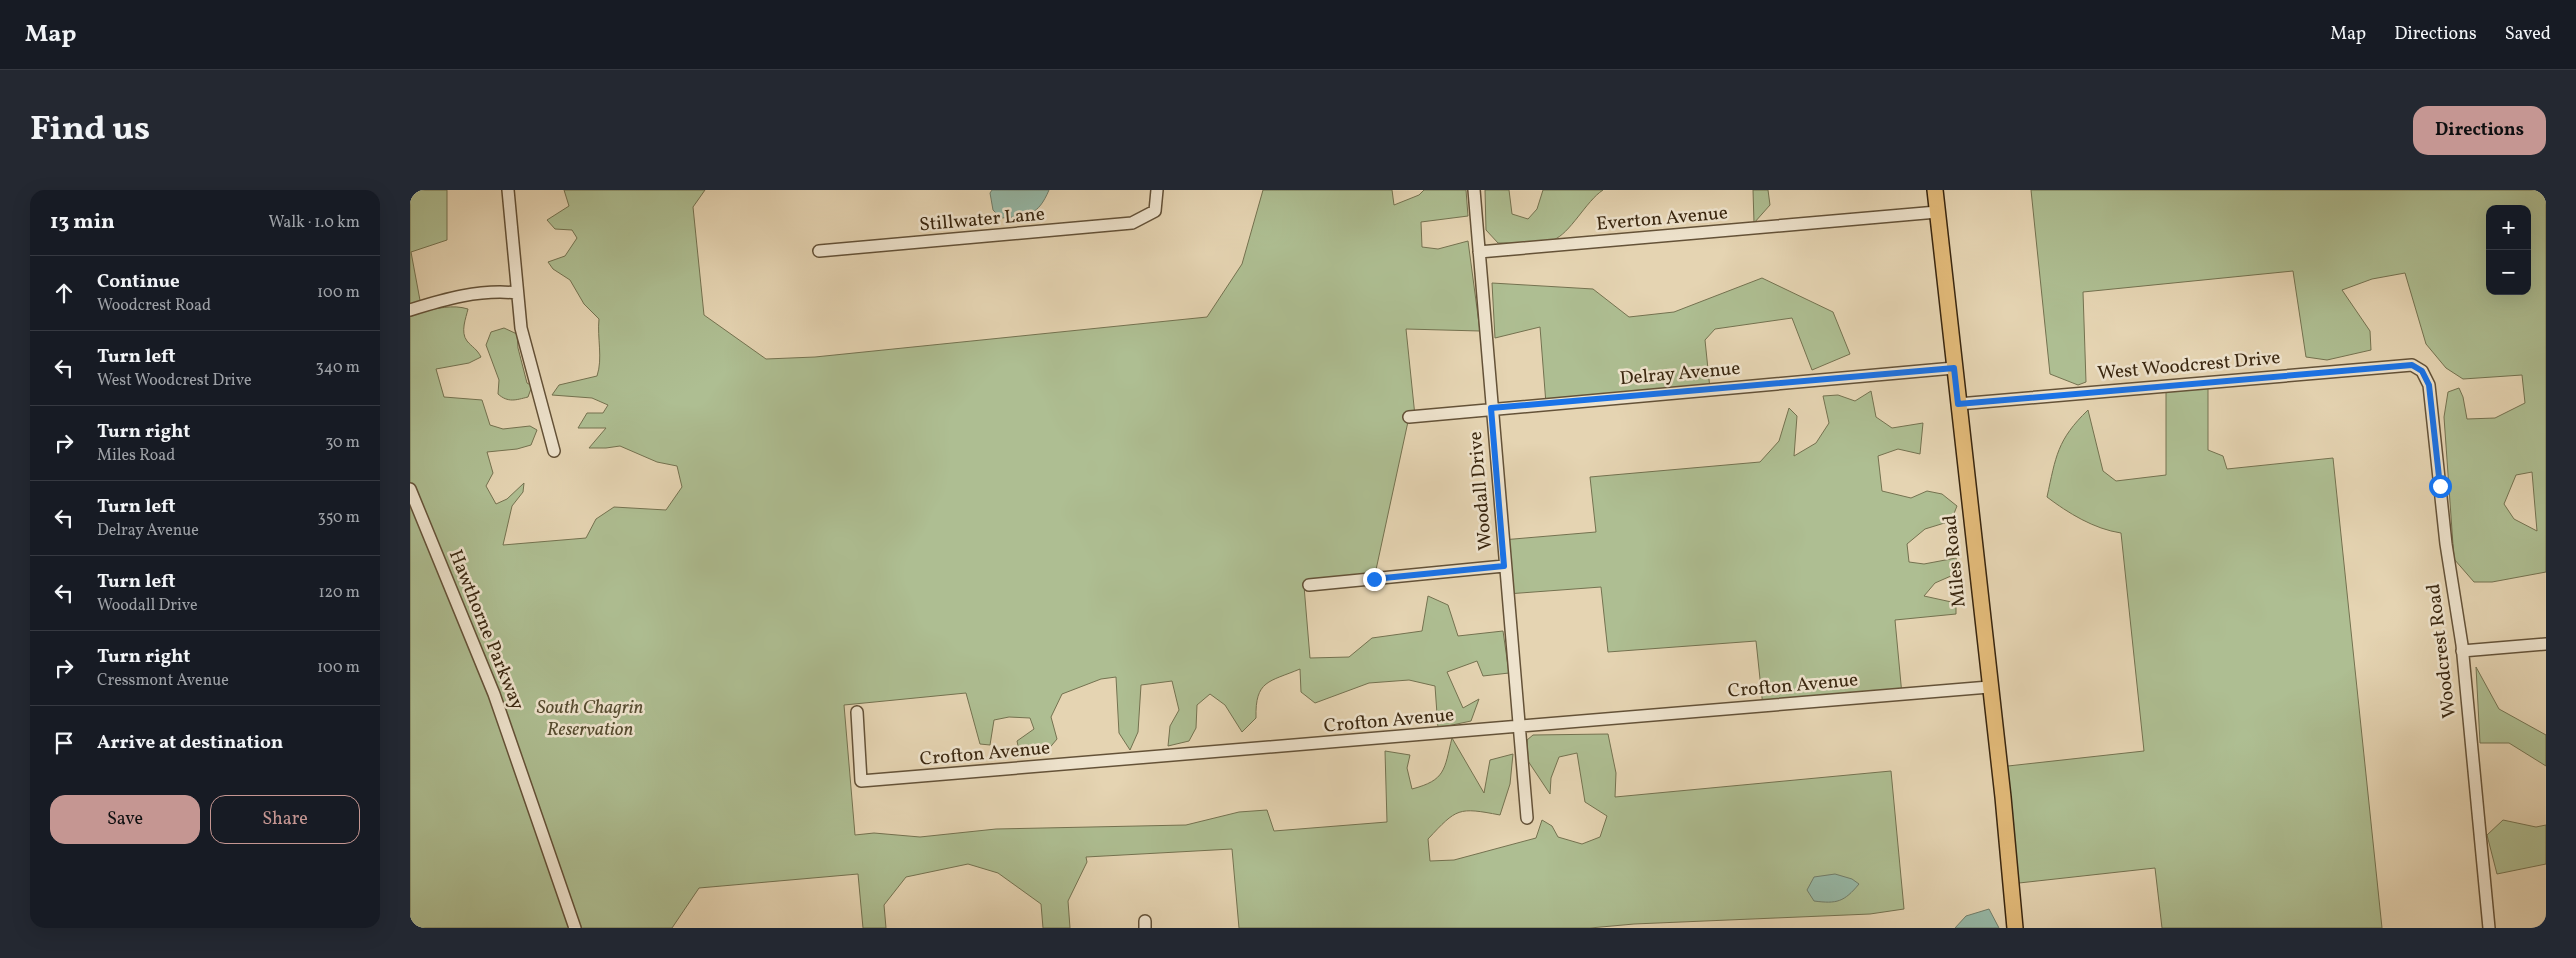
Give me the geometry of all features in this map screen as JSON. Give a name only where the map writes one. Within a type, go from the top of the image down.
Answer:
[{"type":"main road","name":"Miles Road","points":[[1934,190],[2003,797],[2015,928]]},
{"type":"street","points":[[508,190],[521,328],[554,451]]},
{"type":"street","name":"Stillwater Lane","points":[[819,251],[1132,223],[1155,211],[1157,190]]},
{"type":"street","name":"Woodall Drive","points":[[1474,190],[1504,566],[1527,818]]},
{"type":"street","name":"Everton Avenue","points":[[1479,252],[1937,212]]},
{"type":"street","points":[[410,310],[454,296],[500,291],[517,293]]},
{"type":"street","name":"West Woodcrest Drive","points":[[1958,404],[2412,365],[2422,371]]},
{"type":"street","name":"Delray Avenue","points":[[1409,416],[1954,368]]},
{"type":"street","name":"Woodcrest Road","points":[[2422,371],[2429,385],[2446,544],[2462,651],[2489,928]]},
{"type":"street","name":"Hawthorne Parkway","points":[[410,489],[494,694],[575,928]]},
{"type":"street","points":[[1310,585],[1504,566]]},
{"type":"street","points":[[2462,651],[2546,644]]},
{"type":"street","name":"Crofton Avenue","points":[[857,712],[861,781],[1519,728],[1989,687]]},
{"type":"green space","name":"South Chagrin Reservation","points":[[410,190],[447,190],[447,240],[411,252],[422,311],[450,307],[468,309],[464,325],[465,337],[481,357],[469,363],[436,369],[444,397],[482,400],[490,425],[503,429],[530,426],[537,430],[531,445],[517,449],[487,452],[493,473],[486,486],[496,504],[507,499],[524,483],[523,492],[512,506],[503,545],[586,538],[596,519],[614,507],[666,510],[682,487],[677,466],[657,462],[620,446],[589,448],[606,428],[578,428],[587,413],[603,413],[608,405],[592,398],[552,395],[559,385],[597,376],[600,362],[599,319],[584,304],[570,280],[553,269],[548,262],[565,256],[577,238],[572,230],[555,229],[547,220],[569,206],[564,190],[705,190],[693,207],[704,315],[766,359],[815,357],[1207,317],[1242,264],[1263,190],[1392,190],[1394,205],[1419,195],[1424,190],[1466,190],[1468,216],[1421,222],[1422,247],[1438,249],[1468,241],[1480,331],[1406,329],[1415,416],[1409,417],[1374,579],[1304,586],[1310,658],[1349,657],[1372,638],[1422,631],[1428,596],[1448,605],[1458,636],[1503,631],[1509,673],[1483,676],[1477,661],[1447,672],[1463,708],[1479,699],[1471,721],[1438,728],[1435,686],[1409,680],[1369,683],[1315,703],[1301,692],[1300,669],[1272,680],[1261,689],[1256,706],[1256,718],[1242,732],[1225,705],[1210,694],[1197,705],[1196,728],[1189,741],[1168,746],[1170,726],[1179,710],[1172,681],[1141,685],[1138,732],[1130,750],[1119,733],[1116,677],[1101,679],[1062,694],[1051,717],[1057,739],[1047,751],[1020,755],[1017,741],[1034,729],[1030,718],[1009,717],[994,720],[990,745],[980,744],[966,693],[844,705],[855,835],[874,833],[920,837],[996,829],[1186,825],[1239,812],[1267,810],[1274,831],[1387,822],[1385,751],[1410,755],[1407,768],[1412,789],[1431,782],[1442,772],[1452,738],[1484,793],[1490,760],[1513,754],[1510,784],[1500,815],[1466,811],[1459,812],[1446,821],[1428,839],[1430,861],[1454,860],[1536,838],[1542,820],[1552,826],[1558,837],[1582,844],[1600,837],[1607,816],[1585,802],[1577,753],[1559,757],[1551,778],[1550,794],[1528,761],[1527,740],[1533,735],[1608,734],[1616,773],[1615,797],[1891,771],[1904,909],[1870,914],[1634,924],[1590,928],[1239,928],[1232,849],[1086,857],[1087,862],[1068,901],[1070,928],[1043,928],[1041,904],[998,873],[968,864],[906,877],[884,905],[886,928],[863,928],[858,874],[699,888],[672,928],[410,928]]},
{"type":"green space","points":[[1485,190],[1509,190],[1512,214],[1528,219],[1537,209],[1543,190],[1603,190],[1559,237],[1553,240],[1534,243],[1498,243],[1486,230]]},
{"type":"green space","points":[[1753,190],[1768,190],[1770,205],[1754,223]]},
{"type":"green space","points":[[2031,190],[2546,190],[2546,572],[2492,582],[2474,582],[2454,559],[2444,417],[2448,392],[2459,388],[2463,397],[2467,419],[2495,418],[2525,403],[2522,375],[2463,379],[2446,368],[2426,344],[2405,273],[2372,279],[2342,290],[2370,331],[2371,350],[2327,360],[2306,357],[2293,271],[2083,292],[2086,382],[2078,385],[2050,374]],"holes":[[[2532,472],[2537,531],[2514,519],[2504,504],[2516,475]]]},
{"type":"green space","points":[[1762,278],[1833,312],[1850,354],[1812,370],[1792,318],[1715,329],[1705,340],[1710,389],[1546,404],[1540,327],[1495,338],[1492,283],[1593,289],[1629,317],[1674,312]]},
{"type":"green space","points":[[504,328],[517,334],[518,348],[527,383],[532,386],[528,397],[509,400],[498,394],[499,380],[486,345],[491,332]]},
{"type":"green space","points":[[2208,388],[2208,450],[2223,456],[2227,469],[2333,458],[2382,928],[2162,928],[2155,868],[2010,884],[1999,767],[2144,751],[2121,533],[2101,528],[2082,519],[2047,497],[2059,449],[2070,430],[2088,410],[2103,471],[2116,481],[2166,475],[2166,391]]},
{"type":"green space","points":[[1871,391],[1876,417],[1892,428],[1923,423],[1920,454],[1898,449],[1878,456],[1882,491],[1911,498],[1927,491],[1942,494],[1957,506],[1951,521],[1925,529],[1907,544],[1909,562],[1924,564],[1956,558],[1960,572],[1935,583],[1924,596],[1956,603],[1956,614],[1895,620],[1902,695],[1763,707],[1756,641],[1608,652],[1601,587],[1507,594],[1502,540],[1596,532],[1590,477],[1760,462],[1779,441],[1789,408],[1797,416],[1794,456],[1816,443],[1829,423],[1823,396],[1838,395],[1855,401]]},
{"type":"green space","points":[[2476,667],[2499,709],[2546,735],[2546,766],[2509,743],[2480,743]]},
{"type":"green space","points":[[2503,820],[2536,827],[2546,825],[2546,864],[2497,874],[2487,835]]},
{"type":"shaded area","points":[[992,190],[1049,190],[1041,205],[1031,213],[1001,218],[993,210],[990,193]]},
{"type":"shaded area","points":[[1835,874],[1852,879],[1859,884],[1849,895],[1840,900],[1834,902],[1814,901],[1807,890],[1814,877]]},
{"type":"shaded area","points":[[1989,909],[1999,928],[1955,928],[1966,916]]},
{"type":"route","points":[[1374,579],[1504,566],[1491,408],[1954,368],[1958,404],[2412,365],[2422,371],[2429,385],[2440,486]]}]
